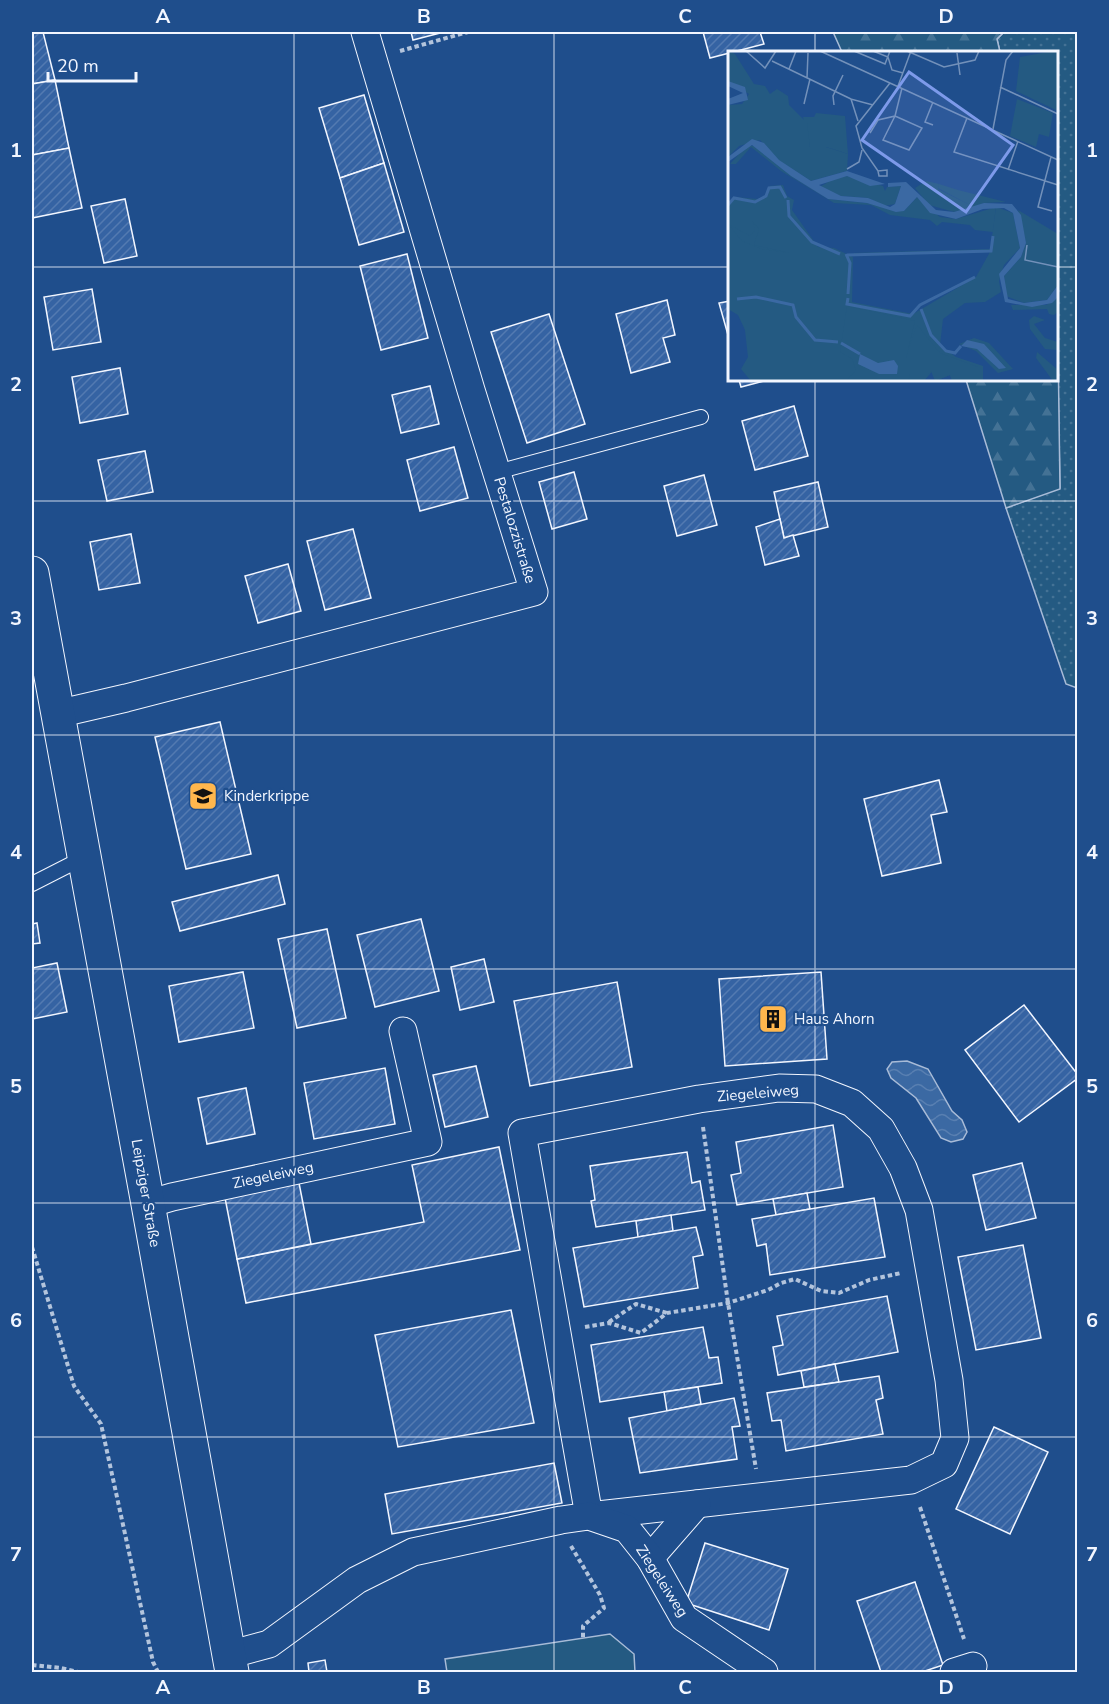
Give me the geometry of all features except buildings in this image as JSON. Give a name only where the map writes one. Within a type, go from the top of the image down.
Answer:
[{"type":"street","name":"Pestalozzistraße","points":[[57,714],[534,592],[365,32]]},
{"type":"street","name":"Leipziger Straße","points":[[32,573],[230,1664]]},
{"type":"street","name":"Ziegeleiweg","points":[[148,1204],[428,1142],[404,1030]]},
{"type":"street","name":"Ziegeleiweg","points":[[230,1664],[269,1644],[357,1580],[413,1552],[561,1520],[911,1480],[944,1464],[955,1438],[949,1380],[919,1210],[903,1168],[881,1130],[852,1103],[816,1089],[779,1088],[699,1099],[522,1133],[589,1516]]},
{"type":"street","points":[[650,1558],[697,1504]]},
{"type":"street","name":"Ziegeleiweg","points":[[589,1516],[627,1529],[650,1558],[684,1618],[764,1672]]},
{"type":"lane","points":[[496,472],[701,417]]},
{"type":"lane","points":[[32,884],[84,857]]},
{"type":"path","points":[[373,59],[468,32]]},
{"type":"path","points":[[699,1099],[761,1497]]},
{"type":"path","points":[[32,1247],[74,1386],[101,1424],[153,1662],[158,1672]]},
{"type":"path","points":[[609,1323],[636,1304],[667,1313],[729,1303],[795,1279],[821,1292],[839,1293],[869,1280],[929,1268]]},
{"type":"path","points":[[557,1331],[609,1323],[641,1333],[667,1313]]},
{"type":"path","points":[[911,1480],[964,1669]]},
{"type":"path","points":[[561,1520],[572,1549],[600,1595],[604,1608],[583,1626],[583,1638]]},
{"type":"path","points":[[32,1665],[78,1672]]},
{"type":"green space","points":[[833,32],[1004,32],[997,39],[1000,51],[842,51]]},
{"type":"green space","points":[[1004,32],[1077,32],[1077,688],[1066,684],[1006,508],[1060,488],[1058,51],[1000,51],[997,39]]},
{"type":"green space","points":[[1058,343],[1060,489],[1006,508],[966,381],[1058,381]]},
{"type":"green space","points":[[610,1634],[634,1654],[635,1672],[447,1672],[445,1659]]},
{"type":"water","points":[[907,1061],[928,1069],[952,1111],[962,1120],[967,1132],[963,1139],[951,1142],[941,1138],[916,1098],[891,1078],[887,1069],[892,1062]]},
{"type":"place","name":"Kinderkrippe","points":[[203,796]]},
{"type":"place","name":"Haus Ahorn","points":[[773,1019]]}]
